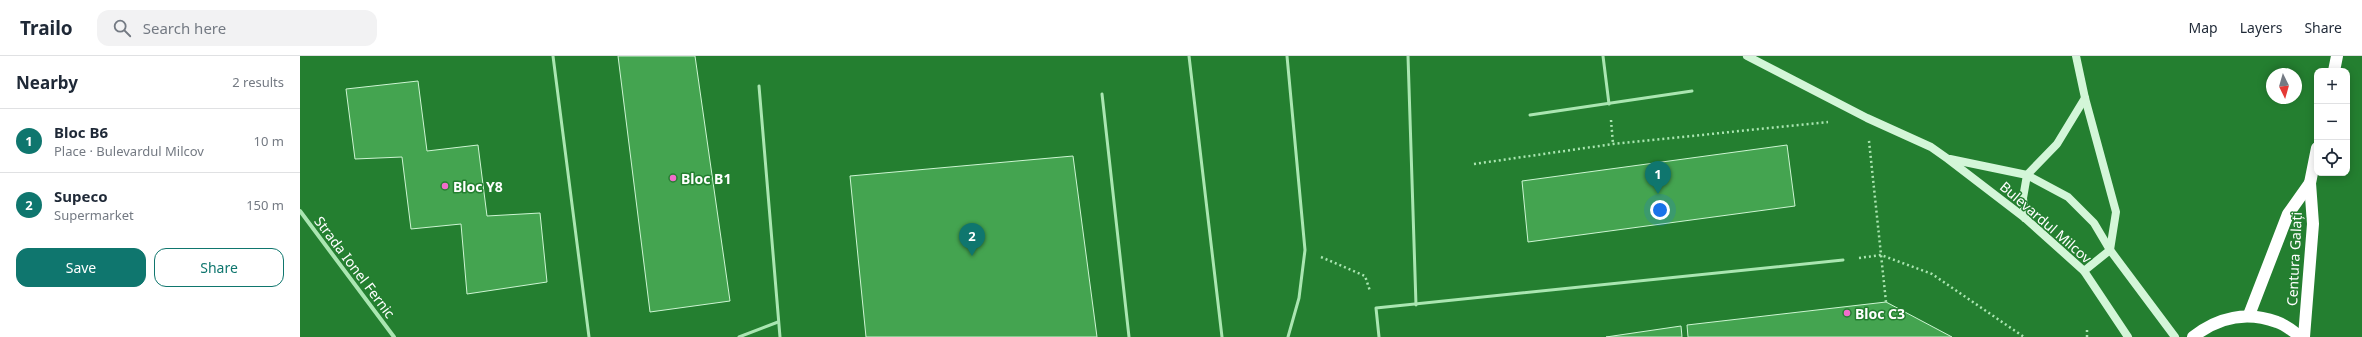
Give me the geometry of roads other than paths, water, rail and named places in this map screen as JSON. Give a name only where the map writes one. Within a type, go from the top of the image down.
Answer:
[{"type":"highway","points":[[2335,68],[2337,56]]},
{"type":"highway","name":"Centura Galați","points":[[2302,337],[2313,224],[2310,183],[2314,163]]},
{"type":"highway","name":"Centura Galați","points":[[2249,315],[2288,214],[2310,183]]},
{"type":"highway","points":[[2193,337],[2206,327],[2227,318],[2249,315],[2279,322],[2302,337]]},
{"type":"main road","name":"Bulevardul Milcov","points":[[1747,56],[1867,118],[1931,147],[1948,158],[2025,218],[2084,272],[2128,337]]},
{"type":"main road","points":[[2076,56],[2085,98],[2116,212],[2112,253],[2084,272]]},
{"type":"main road","points":[[2025,218],[2023,198],[2027,175],[2057,144],[2085,98]]},
{"type":"main road","name":"Bulevardul Milcov","points":[[1948,158],[2027,175],[2068,197],[2094,223],[2112,253],[2175,337]]},
{"type":"street","name":"Strada Ionel Fernic","points":[[300,211],[394,337]]},
{"type":"lane","points":[[553,56],[589,337]]},
{"type":"lane","points":[[1189,56],[1222,337]]},
{"type":"lane","points":[[1287,56],[1304,250],[1299,298],[1288,337]]},
{"type":"lane","points":[[1408,56],[1416,305]]},
{"type":"lane","points":[[1603,56],[1609,104]]},
{"type":"lane","points":[[759,86],[780,337]]},
{"type":"lane","points":[[1530,115],[1692,91]]},
{"type":"lane","points":[[1102,94],[1129,337]]},
{"type":"lane","points":[[1379,337],[1376,308],[1843,260]]},
{"type":"lane","points":[[739,337],[778,322]]},
{"type":"place","name":"Bloc B1","points":[[673,178]]},
{"type":"place","name":"Bloc Y8","points":[[445,186]]},
{"type":"place","name":"Bloc B6","points":[[1658,194]]},
{"type":"place","name":"Supeco","points":[[972,256]]},
{"type":"place","name":"Bloc C3","points":[[1847,313]]}]
